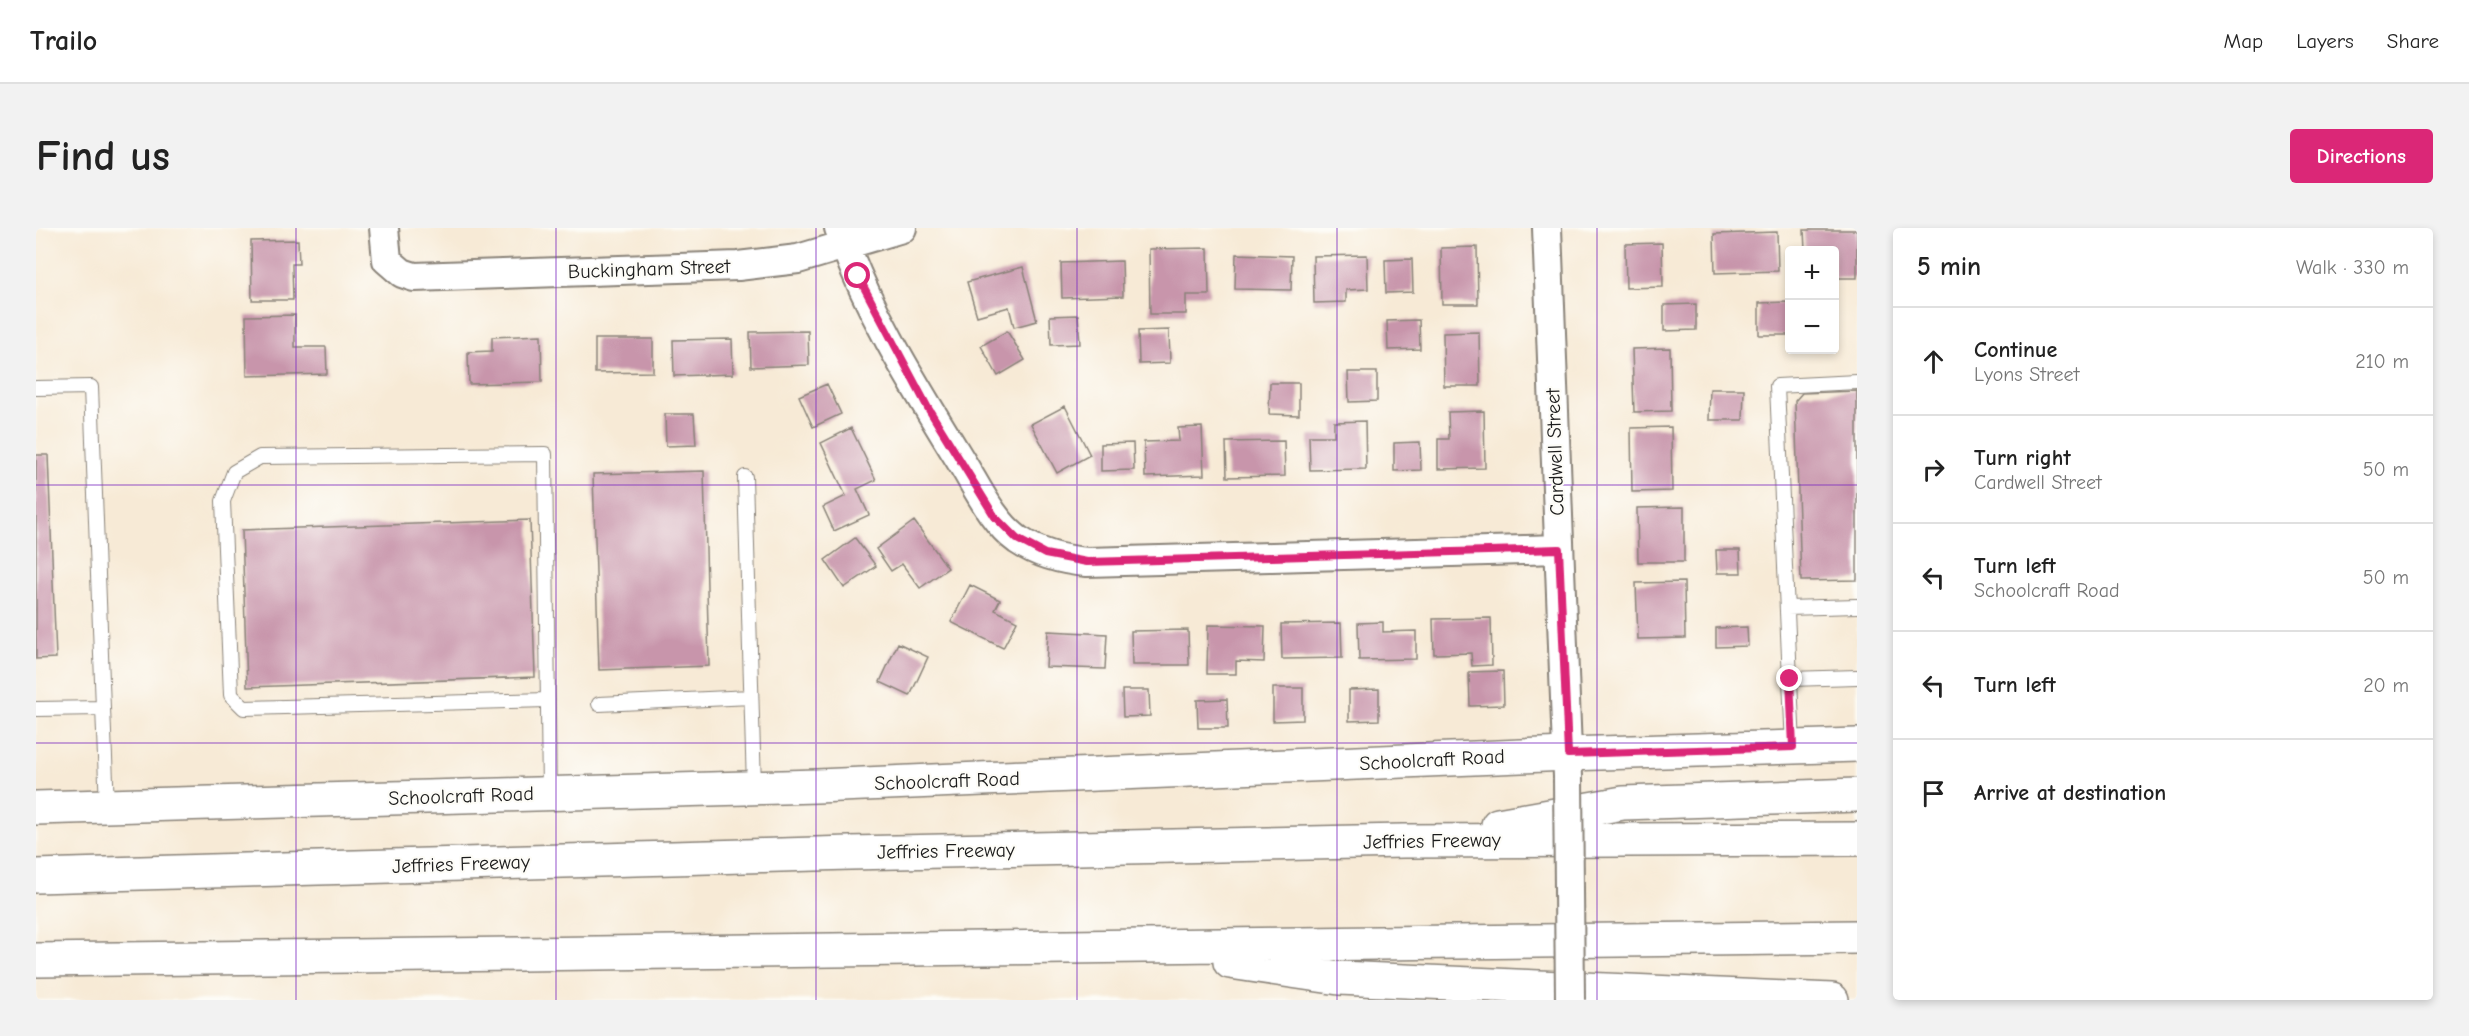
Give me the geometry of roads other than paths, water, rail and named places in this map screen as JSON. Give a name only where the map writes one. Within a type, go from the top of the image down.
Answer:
[{"type":"main road","name":"Schoolcraft Road","points":[[36,808],[1568,766],[1793,747],[1857,745]]},
{"type":"main road","points":[[1403,841],[1623,803],[1857,795]]},
{"type":"main road","name":"Jeffries Freeway","points":[[36,876],[1403,841],[1857,839]]},
{"type":"main road","points":[[36,960],[881,947],[1134,947],[1857,937]]},
{"type":"main road","points":[[1134,947],[1339,978],[1832,1000]]},
{"type":"street","name":"Buckingham Street","points":[[384,228],[387,260],[402,273],[414,277],[738,266],[798,259],[842,237],[902,228]]},
{"type":"street","name":"Cardwell Street","points":[[1547,228],[1568,766],[1569,1000]]},
{"type":"street","points":[[842,237],[864,291],[922,398],[995,517],[1017,539],[1045,554],[1087,562],[1559,549]]},
{"type":"lane","points":[[1793,747],[1777,386],[1857,382]]},
{"type":"lane","points":[[36,388],[91,387],[107,806]]},
{"type":"lane","points":[[548,700],[244,708],[231,695],[223,501],[234,472],[260,458],[545,454],[548,700],[549,794]]},
{"type":"lane","points":[[745,477],[754,788]]},
{"type":"lane","points":[[1787,608],[1857,606]]},
{"type":"lane","points":[[1790,679],[1857,677]]},
{"type":"lane","points":[[599,704],[751,697]]},
{"type":"lane","points":[[36,709],[103,708]]}]
